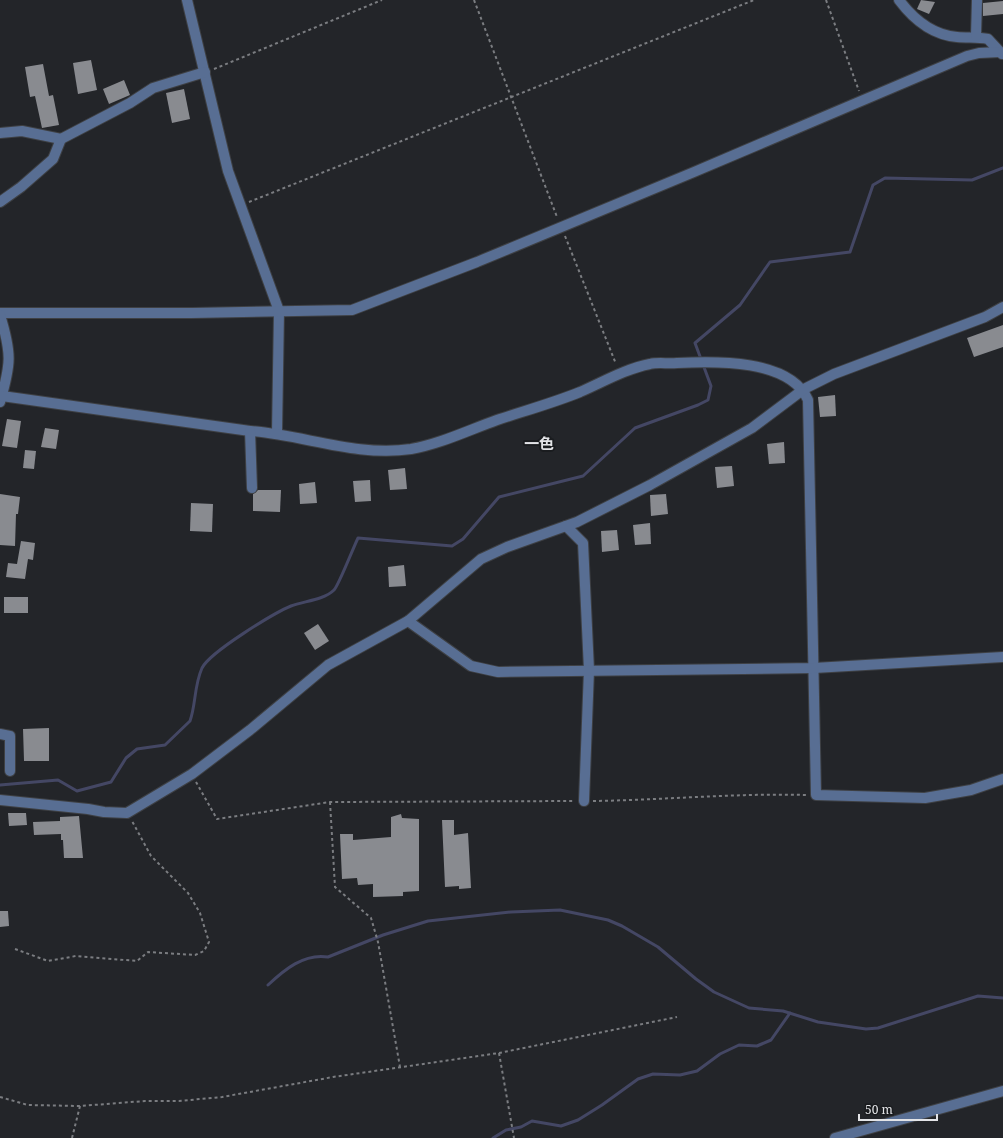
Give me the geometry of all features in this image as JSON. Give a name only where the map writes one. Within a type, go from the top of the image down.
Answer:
[{"type":"street","points":[[187,0],[228,171],[279,311],[277,433]]},
{"type":"street","points":[[899,0],[908,12],[927,28],[940,34],[958,37],[976,36],[988,39],[1002,53]]},
{"type":"street","points":[[976,36],[977,0]]},
{"type":"street","points":[[1002,53],[979,53],[967,56],[477,262],[352,310],[0,314],[9,347],[10,364],[1,399],[250,431],[277,433],[335,446],[387,450],[412,448],[443,440],[578,392],[619,374],[651,364],[713,361],[748,365],[777,372],[804,389],[808,400],[816,795],[925,798],[971,790],[1003,779]]},
{"type":"street","points":[[0,133],[22,131],[61,139],[153,88],[205,72]]},
{"type":"street","points":[[0,202],[21,187],[54,159],[61,139]]},
{"type":"street","points":[[0,800],[104,812],[127,813],[192,774],[250,730],[328,665],[408,621],[481,559],[507,547],[566,526],[643,488],[752,428],[804,389],[834,374],[985,316],[1003,307]]},
{"type":"street","points":[[250,431],[252,488]]},
{"type":"street","points":[[566,526],[584,544],[589,670],[584,801]]},
{"type":"street","points":[[408,621],[471,666],[498,672],[814,668],[1003,657]]},
{"type":"street","points":[[0,734],[10,736],[10,771]]},
{"type":"street","points":[[835,1138],[1003,1091]]},
{"type":"path","points":[[205,72],[382,0]]},
{"type":"path","points":[[474,0],[619,374]]},
{"type":"path","points":[[240,206],[754,0]]},
{"type":"path","points":[[826,0],[862,100]]},
{"type":"path","points":[[192,774],[217,819],[330,802],[584,801],[650,800],[768,794],[816,795]]},
{"type":"path","points":[[330,802],[334,888],[371,918],[378,942],[400,1067]]},
{"type":"path","points":[[15,949],[48,962],[76,956],[137,961],[148,952],[195,955],[204,951],[209,942],[200,913],[188,893],[151,856],[127,813]]},
{"type":"path","points":[[0,1097],[28,1104],[80,1106],[145,1101],[179,1101],[222,1097],[400,1067],[499,1053],[677,1017]]},
{"type":"path","points":[[499,1053],[514,1138]]},
{"type":"path","points":[[72,1138],[80,1106]]},
{"type":"building","points":[[921,0],[935,2],[929,14],[917,9]]},
{"type":"building","points":[[1003,1],[1003,14],[983,16],[983,3]]},
{"type":"building","points":[[91,60],[97,90],[78,94],[73,63]]},
{"type":"building","points":[[43,64],[49,96],[53,95],[59,125],[42,128],[35,96],[30,97],[25,67]]},
{"type":"building","points":[[124,80],[130,95],[109,104],[103,89]]},
{"type":"building","points":[[184,89],[190,119],[172,123],[166,93]]},
{"type":"building","points":[[1003,325],[1003,347],[974,357],[967,338]]},
{"type":"building","points":[[835,395],[836,416],[820,417],[818,397]]},
{"type":"building","points":[[7,419],[21,421],[17,448],[2,446]]},
{"type":"building","points":[[45,428],[59,430],[56,449],[41,447]]},
{"type":"building","points":[[784,442],[785,463],[769,464],[767,444]]},
{"type":"building","points":[[25,450],[36,451],[34,469],[23,468]]},
{"type":"building","points":[[732,466],[734,486],[717,488],[715,467]]},
{"type":"building","points":[[405,468],[407,489],[390,490],[388,470]]},
{"type":"building","points":[[370,480],[371,501],[355,502],[353,481]]},
{"type":"building","points":[[315,482],[317,503],[300,504],[299,484]]},
{"type":"building","points":[[258,490],[281,490],[280,512],[253,511],[253,494]]},
{"type":"building","points":[[0,494],[20,497],[18,514],[16,514],[15,546],[0,545]]},
{"type":"building","points":[[666,494],[668,514],[651,516],[650,495]]},
{"type":"building","points":[[191,503],[213,504],[212,532],[190,531]]},
{"type":"building","points":[[650,523],[651,544],[635,545],[633,525]]},
{"type":"building","points":[[617,530],[619,550],[602,552],[601,531]]},
{"type":"building","points":[[21,541],[35,543],[33,560],[28,559],[25,579],[6,577],[8,563],[17,564]]},
{"type":"building","points":[[404,565],[406,586],[389,587],[388,567]]},
{"type":"building","points":[[4,597],[28,597],[28,613],[4,613]]},
{"type":"building","points":[[318,624],[329,641],[315,650],[304,633]]},
{"type":"building","points":[[49,728],[49,761],[24,761],[23,729]]},
{"type":"building","points":[[8,813],[26,813],[27,825],[9,826]]},
{"type":"building","points":[[401,814],[402,818],[419,819],[419,891],[403,892],[403,896],[373,897],[373,884],[358,885],[357,878],[342,879],[340,834],[353,834],[353,840],[391,837],[391,817]]},
{"type":"building","points":[[79,816],[83,858],[64,858],[63,840],[61,840],[61,834],[34,835],[33,822],[60,821],[60,817]]},
{"type":"building","points":[[442,820],[454,820],[454,835],[468,833],[471,888],[459,889],[459,886],[445,887]]},
{"type":"building","points":[[0,911],[8,911],[9,926],[0,927]]},
{"type":"waterway","points":[[0,785],[58,780],[77,791],[111,782],[126,758],[137,749],[165,745],[190,721],[199,675],[207,661],[229,643],[257,624],[291,606],[325,596],[334,590],[358,538],[452,546],[463,539],[499,497],[583,476],[635,428],[708,400],[711,386],[695,343],[740,305],[770,262],[850,252],[873,185],[885,178],[972,180],[1003,168]]},
{"type":"waterway","points":[[268,985],[288,968],[303,960],[319,956],[328,957],[383,935],[428,921],[511,912],[560,910],[608,920],[622,926],[658,947],[714,992],[749,1008],[783,1011],[818,1022],[866,1029],[878,1028],[978,996],[1003,998]]},
{"type":"waterway","points":[[493,1138],[506,1130],[521,1127],[532,1121],[561,1126],[578,1120],[638,1079],[653,1074],[680,1075],[697,1071],[720,1054],[739,1045],[757,1046],[771,1040],[790,1013]]},
{"type":"district","name":"一色","points":[[539,443]]}]
